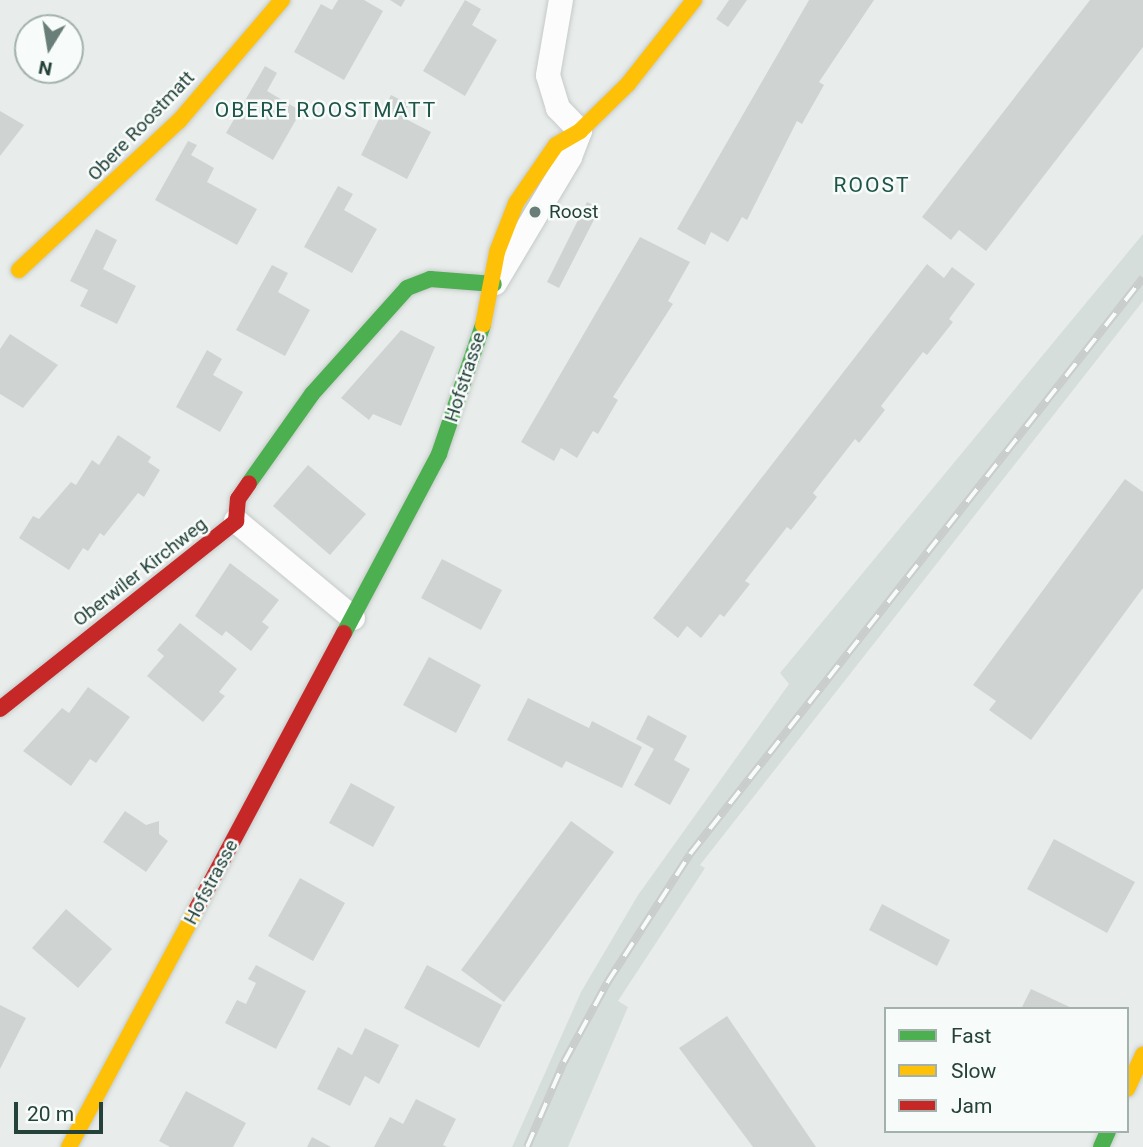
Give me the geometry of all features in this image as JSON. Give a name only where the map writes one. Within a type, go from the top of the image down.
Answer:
[{"type":"street","name":"Obere Roostmatt","points":[[19,270],[179,121],[282,0]]},
{"type":"street","points":[[561,0],[548,75],[564,118],[580,131]]},
{"type":"street","name":"Hofstrasse","points":[[69,1147],[439,454],[468,377],[494,284],[514,256],[580,131],[628,84],[694,0]]},
{"type":"street","name":"Oberwiler Kirchweg","points":[[0,709],[236,520],[238,499],[312,394],[407,288],[430,279],[494,284]]},
{"type":"street","points":[[236,520],[353,618]]},
{"type":"street","points":[[1129,1085],[1143,1054]]},
{"type":"shaded area","points":[[1143,234],[1143,301],[700,865],[705,868],[618,1001],[628,1007],[568,1147],[512,1147],[581,992],[638,895],[789,684],[780,673]]},
{"type":"building","points":[[338,0],[364,0],[383,11],[344,80],[294,52],[321,4],[332,10]]},
{"type":"building","points":[[390,0],[405,0],[401,7]]},
{"type":"building","points":[[465,0],[481,9],[472,25],[497,40],[465,96],[423,71]]},
{"type":"building","points":[[729,0],[747,0],[728,27],[716,19]]},
{"type":"building","points":[[809,0],[874,0],[819,82],[824,85],[802,124],[797,121],[747,220],[742,217],[728,242],[711,232],[705,245],[677,229]]},
{"type":"building","points":[[1090,0],[1143,0],[1143,47],[986,251],[959,230],[951,240],[922,217]]},
{"type":"building","points":[[265,66],[277,73],[267,91],[301,111],[273,160],[226,133]]},
{"type":"building","points":[[391,95],[409,104],[402,117],[431,132],[407,179],[361,155]]},
{"type":"building","points":[[0,111],[24,125],[0,156]]},
{"type":"building","points":[[188,141],[197,145],[191,155],[214,168],[207,182],[257,209],[237,245],[155,200]]},
{"type":"building","points":[[338,186],[353,194],[344,210],[377,229],[352,273],[304,247]]},
{"type":"building","points":[[587,202],[600,208],[559,288],[547,282]]},
{"type":"building","points":[[96,229],[117,240],[103,269],[136,286],[117,324],[80,306],[88,290],[70,281]]},
{"type":"building","points":[[640,237],[690,262],[668,301],[673,304],[613,397],[618,400],[598,434],[593,431],[577,458],[561,448],[554,461],[521,442]]},
{"type":"building","points":[[927,264],[944,278],[952,267],[975,284],[949,319],[953,322],[927,355],[923,352],[881,406],[885,410],[859,443],[855,439],[813,493],[817,497],[791,530],[787,527],[745,581],[750,584],[724,617],[720,614],[701,638],[687,626],[678,638],[653,618]]},
{"type":"building","points":[[272,265],[288,273],[278,292],[310,310],[285,356],[236,330]]},
{"type":"building","points":[[401,330],[435,347],[401,426],[373,414],[369,420],[341,398]]},
{"type":"building","points":[[10,334],[58,365],[23,408],[0,394],[0,349]]},
{"type":"building","points":[[207,350],[222,359],[213,375],[243,392],[220,432],[176,407]]},
{"type":"building","points":[[118,435],[151,457],[148,462],[160,470],[144,497],[138,493],[104,536],[100,533],[88,551],[83,548],[69,570],[19,538],[33,516],[39,519],[71,482],[76,485],[92,460],[99,465]]},
{"type":"building","points":[[308,465],[366,514],[330,555],[273,506]]},
{"type":"building","points":[[1125,479],[1143,492],[1143,588],[1031,740],[989,710],[996,701],[973,685]]},
{"type":"building","points":[[442,559],[502,590],[481,630],[421,598]]},
{"type":"building","points":[[230,563],[279,600],[262,622],[269,627],[251,651],[226,631],[222,636],[195,616]]},
{"type":"building","points":[[180,623],[237,669],[219,692],[225,696],[203,722],[147,676],[164,656],[157,650]]},
{"type":"building","points":[[429,657],[481,685],[456,733],[403,705]]},
{"type":"building","points":[[88,687],[130,717],[96,763],[90,759],[71,786],[23,751],[62,708],[69,713]]},
{"type":"building","points":[[528,698],[589,728],[592,721],[642,747],[622,788],[566,761],[562,768],[507,740]]},
{"type":"building","points":[[648,715],[687,736],[674,760],[690,769],[670,805],[634,785],[654,749],[636,739]]},
{"type":"building","points":[[351,783],[395,807],[373,847],[329,823]]},
{"type":"building","points":[[125,811],[146,825],[159,821],[159,834],[168,841],[146,872],[103,842]]},
{"type":"building","points":[[571,821],[614,852],[504,1002],[461,970]]},
{"type":"building","points":[[1054,839],[1135,882],[1107,933],[1027,889]]},
{"type":"building","points":[[300,878],[345,903],[313,961],[268,936]]},
{"type":"building","points":[[882,904],[950,940],[937,966],[869,930]]},
{"type":"building","points":[[66,909],[112,949],[78,988],[32,948]]},
{"type":"building","points":[[256,965],[306,991],[276,1049],[225,1023],[237,1000],[246,1004],[256,983],[248,979]]},
{"type":"building","points":[[427,965],[502,1005],[479,1048],[404,1008]]},
{"type":"building","points":[[1031,989],[1070,1007],[1022,1007]]},
{"type":"building","points":[[0,1005],[26,1018],[0,1069]]},
{"type":"building","points":[[727,1016],[816,1147],[753,1147],[679,1048]]},
{"type":"building","points":[[365,1028],[399,1045],[379,1084],[365,1076],[350,1106],[317,1089],[338,1047],[352,1055]]},
{"type":"building","points":[[186,1091],[246,1123],[233,1147],[170,1147],[159,1141]]},
{"type":"building","points":[[416,1099],[456,1119],[443,1145],[447,1147],[374,1147],[390,1117],[403,1124]]},
{"type":"building","points":[[312,1137],[331,1147],[307,1147]]},
{"type":"railway","points":[[527,1147],[564,1062],[607,983],[690,854],[1143,278]]},
{"type":"traffic: fast","points":[[249,483],[312,394],[407,288],[430,279],[494,284]]},
{"type":"traffic: fast","points":[[344,633],[439,454],[483,325]]},
{"type":"traffic: fast","points":[[1101,1147],[1107,1133]]},
{"type":"traffic: slow","points":[[19,270],[179,121],[282,0]]},
{"type":"traffic: slow","points":[[483,325],[497,252],[516,203],[556,145],[580,131],[628,84],[694,0]]},
{"type":"traffic: slow","points":[[69,1147],[196,910]]},
{"type":"traffic: slow","points":[[1129,1085],[1143,1054]]},
{"type":"traffic: jam","points":[[0,709],[236,521],[238,499],[249,483]]},
{"type":"traffic: jam","points":[[196,910],[344,633]]},
{"type":"place","name":"Roost","points":[[535,212]]},
{"type":"district","name":"OBERE ROOSTMATT","points":[[326,110]]},
{"type":"district","name":"ROOST","points":[[872,185]]}]
